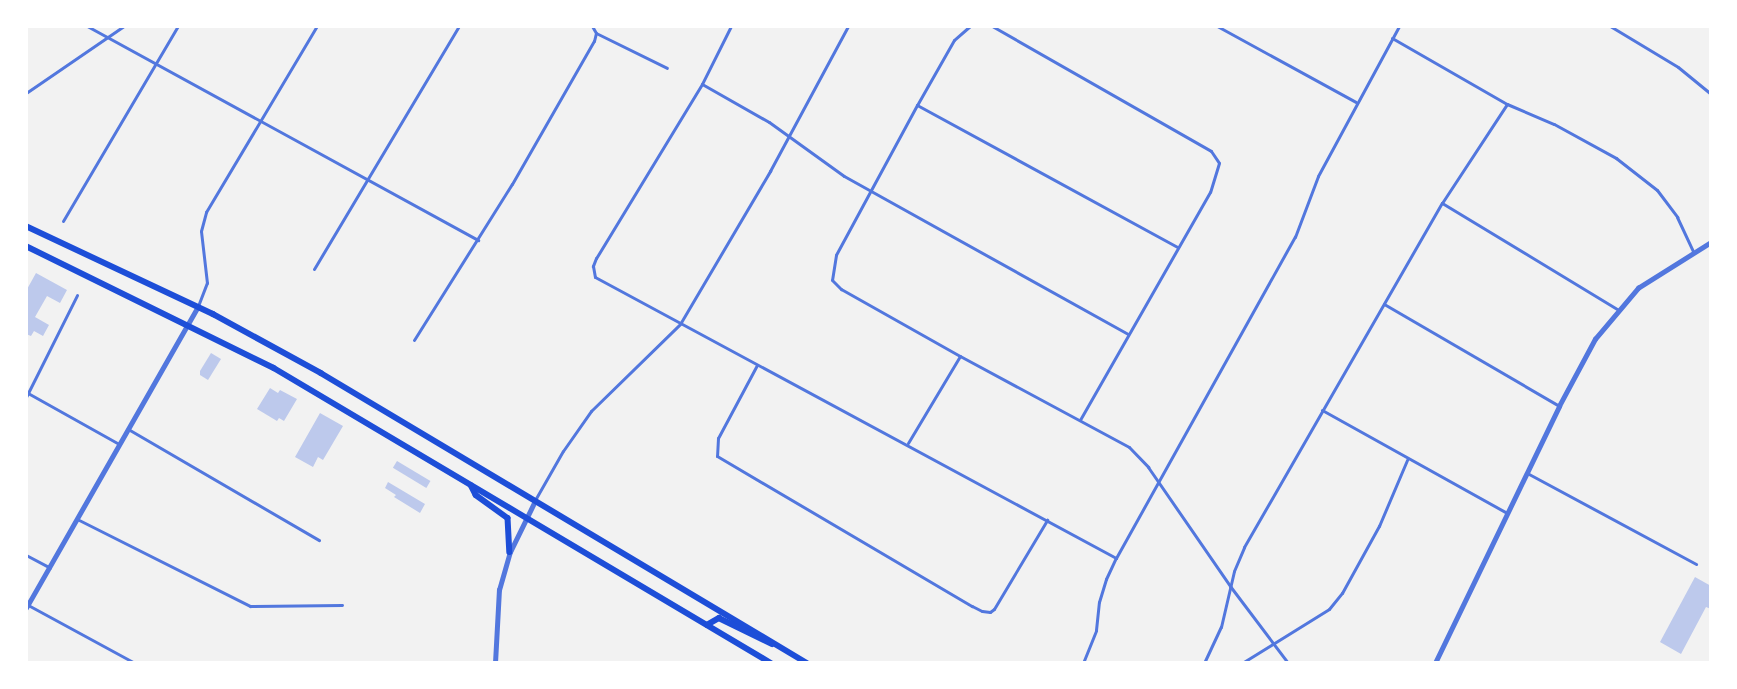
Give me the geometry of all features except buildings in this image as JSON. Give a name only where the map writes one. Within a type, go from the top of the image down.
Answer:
[{"type":"main road","points":[[26,226],[198,307],[373,402],[807,663]]},
{"type":"main road","points":[[26,246],[188,324],[283,373],[771,663]]},
{"type":"main road","points":[[470,483],[476,495],[508,518],[510,552]]},
{"type":"main road","points":[[707,625],[720,618],[764,643],[777,645]]},
{"type":"street","points":[[88,26],[155,65],[369,178],[478,240]]},
{"type":"street","points":[[26,93],[124,26]]},
{"type":"street","points":[[64,221],[178,26]]},
{"type":"street","points":[[135,663],[27,606],[198,307],[207,283],[201,242],[203,221],[317,26]]},
{"type":"street","points":[[314,269],[459,26]]},
{"type":"street","points":[[592,26],[596,33],[668,68]]},
{"type":"street","points":[[731,26],[702,84],[596,258],[593,272],[604,282],[680,324],[908,443],[1116,558]]},
{"type":"street","points":[[495,663],[496,610],[510,552],[535,501],[563,451],[591,411],[680,324],[788,138],[848,26]]},
{"type":"street","points":[[970,26],[949,49],[917,105],[831,268],[832,280],[860,300],[1129,447],[1148,467],[1157,483],[1230,586],[1288,663]]},
{"type":"street","points":[[992,26],[1211,151],[1219,163],[1207,196],[1080,420]]},
{"type":"street","points":[[1217,26],[1356,102]]},
{"type":"street","points":[[1083,663],[1096,630],[1099,602],[1106,579],[1116,558],[1294,237],[1318,176],[1356,102],[1399,26]]},
{"type":"street","points":[[1610,26],[1678,67],[1711,94]]},
{"type":"street","points":[[414,340],[478,240],[573,77],[596,33]]},
{"type":"street","points":[[1392,38],[1507,104],[1554,124],[1608,154],[1657,190],[1677,217],[1693,250]]},
{"type":"street","points":[[702,84],[743,106],[788,138],[872,192],[1128,334]]},
{"type":"street","points":[[1204,663],[1222,627],[1230,586],[1244,547],[1442,203],[1507,104]]},
{"type":"street","points":[[917,105],[1177,247]]},
{"type":"street","points":[[1442,203],[1617,310]]},
{"type":"street","points":[[1435,663],[1559,406],[1593,343],[1617,310],[1638,288],[1693,250],[1711,242]]},
{"type":"street","points":[[26,397],[77,295]]},
{"type":"street","points":[[1384,304],[1559,406]]},
{"type":"street","points":[[908,443],[960,356]]},
{"type":"street","points":[[757,365],[718,438],[717,456],[972,606],[990,612],[1047,520]]},
{"type":"street","points":[[27,392],[120,444]]},
{"type":"street","points":[[1322,410],[1407,460],[1507,513]]},
{"type":"street","points":[[128,429],[319,540]]},
{"type":"street","points":[[1242,663],[1329,608],[1342,593],[1379,526],[1407,460]]},
{"type":"street","points":[[1527,473],[1696,564]]},
{"type":"street","points":[[77,519],[250,606],[342,605]]},
{"type":"street","points":[[26,555],[50,568]]}]
